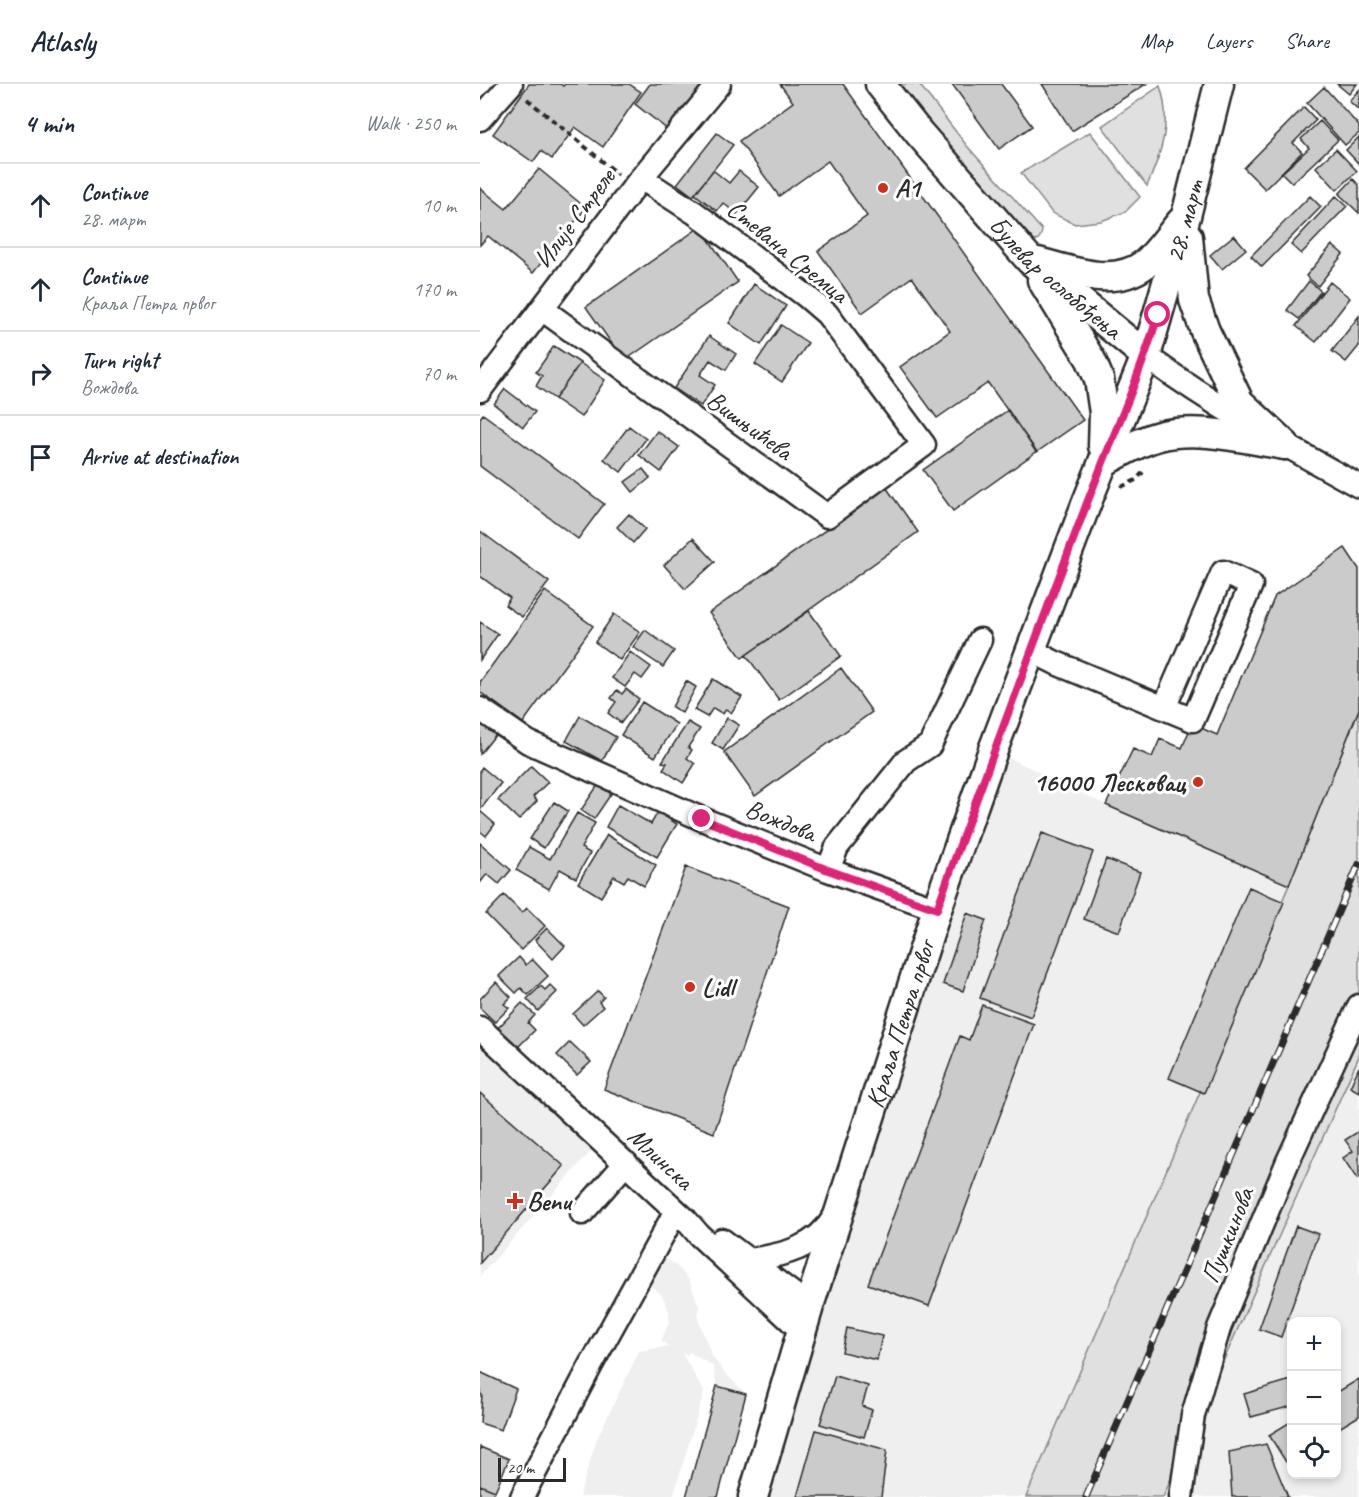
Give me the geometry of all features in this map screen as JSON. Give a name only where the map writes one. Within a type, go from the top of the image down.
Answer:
[{"type":"main road","name":"Булевар ослобођења","points":[[880,84],[919,133],[1030,260],[1146,356]]},
{"type":"main road","name":"28. март","points":[[1146,356],[1186,216],[1219,84]]},
{"type":"main road","points":[[1030,260],[1084,274],[1103,277],[1120,276],[1146,263],[1186,216]]},
{"type":"main road","points":[[1186,216],[1194,300],[1205,331],[1239,402],[1285,445]]},
{"type":"main road","points":[[1030,260],[1091,360],[1099,380],[1104,413],[1103,462],[1157,436],[1179,433],[1285,445]]},
{"type":"main road","name":"Краља Петра првог","points":[[753,1497],[805,1319],[937,909],[993,750],[1087,502],[1146,356]]},
{"type":"street","name":"Илије Стреле","points":[[480,390],[637,182],[718,84]]},
{"type":"street","points":[[480,119],[510,85]]},
{"type":"street","name":"Стевана Сремца","points":[[637,182],[695,213],[827,314],[924,445]]},
{"type":"street","name":"Вишњићева","points":[[542,309],[827,516],[924,445]]},
{"type":"street","name":"Булевар ослобођења","points":[[1146,356],[1184,384],[1285,445],[1359,486]]},
{"type":"street","points":[[1032,651],[1056,663],[1164,708],[1193,720],[1251,585],[1222,573],[1164,708]]},
{"type":"street","points":[[828,870],[837,848],[906,761],[930,745],[980,640]]},
{"type":"street","name":"Вождова","points":[[480,709],[528,742],[702,819],[828,870],[937,909]]},
{"type":"street","name":"Пушкинова","points":[[1181,1497],[1193,1415],[1219,1328],[1288,1161],[1359,1006]]},
{"type":"street","name":"Млинска","points":[[480,1028],[626,1163],[679,1220],[805,1319]]},
{"type":"street","points":[[582,1213],[626,1163]]},
{"type":"street","points":[[750,1260],[776,1257],[812,1242],[829,1226],[843,1202]]},
{"type":"street","points":[[522,1497],[590,1367],[679,1220],[703,1227],[750,1260],[805,1319]]},
{"type":"path","points":[[510,85],[637,182]]},
{"type":"path","points":[[1087,502],[1136,480],[1150,464]]},
{"type":"shaded area","points":[[895,84],[919,84],[967,146],[1042,230],[1039,239],[1030,243]]},
{"type":"shaded area","points":[[1160,86],[1164,99],[1164,137],[1147,186],[1102,126]]},
{"type":"shaded area","points":[[1090,132],[1140,197],[1125,212],[1101,221],[1075,224],[1052,213],[1021,173]]},
{"type":"shaded area","points":[[1359,709],[1359,1056],[1163,1497],[1026,1497],[1289,885]]},
{"type":"shaded area","points":[[993,750],[1106,805],[1289,885],[1026,1497],[753,1497]]},
{"type":"shaded area","points":[[480,1028],[601,1140],[480,1276]]},
{"type":"shaded area","points":[[1359,1056],[1359,1497],[1163,1497]]},
{"type":"shaded area","points":[[660,1254],[679,1268],[689,1280],[699,1306],[698,1320],[712,1356],[723,1371],[746,1394],[717,1386],[713,1366],[689,1352],[687,1355],[682,1353],[704,1392],[673,1497],[579,1497],[596,1441],[639,1351],[669,1346],[661,1341],[669,1322],[669,1312],[665,1301],[660,1293],[644,1281]]},
{"type":"building","points":[[529,84],[560,84],[563,86],[565,84],[629,84],[641,92],[603,147],[575,127],[552,159],[541,151],[533,162],[493,134]]},
{"type":"building","points":[[650,84],[703,84],[668,130],[635,104]]},
{"type":"building","points":[[780,84],[843,84],[1083,420],[1037,452],[988,383],[937,418],[900,367],[950,331],[912,277],[862,313],[818,251],[867,216],[828,161],[779,196],[739,141],[793,102]]},
{"type":"building","points":[[952,84],[1001,84],[1032,126],[999,149]]},
{"type":"building","points":[[1042,84],[1146,84],[1072,131]]},
{"type":"building","points":[[1337,84],[1357,84],[1349,94]]},
{"type":"building","points":[[1324,87],[1359,126],[1359,133],[1345,145],[1307,103]]},
{"type":"building","points":[[1359,90],[1359,110],[1349,101]]},
{"type":"building","points":[[1304,107],[1316,120],[1293,143],[1302,152],[1265,189],[1244,168]]},
{"type":"building","points":[[1320,121],[1338,140],[1292,183],[1282,173],[1309,148],[1301,139]]},
{"type":"building","points":[[717,133],[733,145],[693,196],[677,184]]},
{"type":"building","points":[[1359,137],[1359,164],[1346,150]]},
{"type":"building","points":[[1336,149],[1357,171],[1337,190],[1316,167]]},
{"type":"building","points":[[539,169],[586,208],[533,273],[488,236],[480,245],[480,188],[506,209]]},
{"type":"building","points":[[713,170],[729,183],[739,171],[759,187],[737,214],[723,203],[717,211],[695,194]]},
{"type":"building","points":[[1353,179],[1359,185],[1359,213],[1339,194]]},
{"type":"building","points":[[1310,196],[1321,207],[1262,267],[1251,256]]},
{"type":"building","points":[[1336,196],[1347,206],[1301,254],[1291,245]]},
{"type":"building","points":[[700,227],[738,282],[624,361],[586,307]]},
{"type":"building","points":[[1234,235],[1246,249],[1222,269],[1210,255]]},
{"type":"building","points":[[1332,245],[1343,254],[1318,286],[1306,276]]},
{"type":"building","points":[[1309,281],[1321,291],[1299,319],[1287,310]]},
{"type":"building","points":[[1330,282],[1350,298],[1316,342],[1296,326]]},
{"type":"building","points":[[754,284],[786,306],[761,345],[729,323]]},
{"type":"building","points":[[1359,316],[1359,346],[1346,362],[1332,351]]},
{"type":"building","points":[[781,325],[808,343],[782,382],[755,364]]},
{"type":"building","points":[[709,336],[736,354],[726,370],[710,360],[700,375],[715,385],[701,406],[674,388]]},
{"type":"building","points":[[554,346],[580,363],[555,399],[536,386],[542,376],[536,372]]},
{"type":"building","points":[[580,363],[605,380],[581,417],[555,399]]},
{"type":"building","points":[[505,389],[535,412],[523,427],[494,404]]},
{"type":"building","points":[[1008,410],[1036,452],[953,511],[923,470]]},
{"type":"building","points":[[483,414],[604,504],[578,539],[480,466],[480,418]]},
{"type":"building","points":[[629,426],[646,439],[621,472],[604,459]]},
{"type":"building","points":[[657,431],[679,447],[661,472],[639,455]]},
{"type":"building","points":[[643,469],[650,478],[633,492],[625,482]]},
{"type":"building","points":[[886,487],[918,532],[742,658],[709,613]]},
{"type":"building","points":[[629,514],[645,529],[633,543],[617,527]]},
{"type":"building","points":[[480,531],[549,582],[522,617],[505,605],[510,598],[480,576]]},
{"type":"building","points":[[693,538],[715,562],[685,589],[664,565]]},
{"type":"building","points":[[1345,548],[1359,569],[1359,709],[1289,885],[1106,805],[1133,749],[1152,757],[1160,739],[1182,748],[1192,724],[1217,735],[1275,596]]},
{"type":"building","points":[[545,591],[593,626],[523,723],[480,692],[480,682]]},
{"type":"building","points":[[809,611],[841,656],[779,700],[746,655]]},
{"type":"building","points":[[614,614],[640,632],[620,660],[595,642]]},
{"type":"building","points":[[480,622],[498,634],[480,660]]},
{"type":"building","points":[[645,630],[674,651],[663,667],[633,647]]},
{"type":"building","points":[[630,652],[651,667],[642,679],[635,674],[625,687],[612,678]]},
{"type":"building","points":[[841,668],[872,712],[755,796],[724,752]]},
{"type":"building","points":[[713,679],[742,697],[731,713],[726,709],[723,714],[713,708],[707,717],[694,710]]},
{"type":"building","points":[[686,681],[696,687],[682,713],[672,707]]},
{"type":"building","points":[[626,689],[639,699],[621,723],[608,713],[616,702],[611,698],[617,690],[622,694]]},
{"type":"building","points":[[642,702],[677,724],[655,757],[621,735]]},
{"type":"building","points":[[580,716],[616,737],[602,761],[566,741]]},
{"type":"building","points":[[727,718],[739,725],[723,750],[712,743]]},
{"type":"building","points":[[480,721],[496,734],[480,754]]},
{"type":"building","points":[[688,722],[700,729],[688,747],[692,750],[687,758],[695,764],[683,783],[663,769],[667,763],[662,762]]},
{"type":"building","points":[[531,766],[548,782],[533,797],[537,801],[519,820],[498,800]]},
{"type":"building","points":[[482,767],[501,783],[480,810],[480,770]]},
{"type":"building","points":[[598,785],[611,794],[594,819],[581,810]]},
{"type":"building","points":[[554,802],[568,811],[544,848],[530,839]]},
{"type":"building","points":[[618,805],[651,824],[658,812],[677,824],[657,857],[606,827]]},
{"type":"building","points":[[480,811],[495,824],[486,836],[480,831]]},
{"type":"building","points":[[577,813],[595,823],[581,848],[590,853],[576,878],[560,869],[549,889],[516,870],[529,847],[550,859]]},
{"type":"building","points":[[1042,833],[1093,852],[1031,1017],[980,998]]},
{"type":"building","points":[[607,835],[656,865],[644,886],[628,876],[624,882],[614,876],[601,897],[578,883]]},
{"type":"building","points":[[480,843],[511,870],[499,884],[487,874],[480,883]]},
{"type":"building","points":[[1106,859],[1140,872],[1119,932],[1084,919]]},
{"type":"building","points":[[686,867],[789,906],[714,1133],[604,1089]]},
{"type":"building","points":[[1249,887],[1284,902],[1204,1093],[1169,1078]]},
{"type":"building","points":[[504,895],[522,913],[527,908],[545,926],[521,950],[486,914]]},
{"type":"building","points":[[967,913],[986,920],[963,991],[943,984]]},
{"type":"building","points":[[547,928],[565,946],[553,959],[535,940]]},
{"type":"building","points":[[519,957],[526,965],[532,959],[548,976],[528,995],[521,988],[516,993],[499,976]]},
{"type":"building","points":[[496,982],[511,997],[504,1004],[509,1008],[495,1022],[480,1008],[480,999]]},
{"type":"building","points":[[550,985],[557,992],[538,1011],[527,999],[541,986],[545,990]]},
{"type":"building","points":[[598,991],[604,997],[599,1002],[603,1007],[583,1025],[573,1014]]},
{"type":"building","points":[[522,1003],[535,1015],[528,1023],[535,1030],[518,1047],[498,1028]]},
{"type":"building","points":[[982,1005],[1034,1024],[929,1306],[868,1284],[960,1036],[969,1040]]},
{"type":"building","points":[[570,1042],[591,1062],[577,1075],[557,1055]]},
{"type":"building","points":[[1359,1067],[1359,1092],[1350,1087]]},
{"type":"building","points":[[480,1093],[564,1166],[480,1263]]},
{"type":"building","points":[[1359,1131],[1359,1178],[1357,1179],[1343,1158],[1353,1151],[1345,1140]]},
{"type":"building","points":[[1296,1226],[1318,1234],[1281,1337],[1259,1329]]},
{"type":"building","points":[[847,1328],[882,1336],[877,1360],[842,1352]]},
{"type":"building","points":[[480,1372],[516,1389],[501,1430],[480,1423],[482,1395],[480,1394]]},
{"type":"building","points":[[835,1376],[868,1386],[862,1406],[872,1410],[864,1437],[820,1424]]},
{"type":"building","points":[[1359,1379],[1359,1416],[1341,1427],[1341,1425],[1341,1390]]},
{"type":"building","points":[[1287,1381],[1287,1407],[1251,1417],[1244,1394]]},
{"type":"building","points":[[717,1386],[746,1394],[718,1497],[686,1497]]},
{"type":"building","points":[[1287,1424],[1286,1462],[1269,1435]]},
{"type":"building","points":[[816,1430],[887,1450],[881,1497],[797,1497]]},
{"type":"building","points":[[1266,1444],[1288,1497],[1232,1497],[1229,1452]]},
{"type":"building","points":[[480,1447],[509,1459],[495,1491],[480,1485]]},
{"type":"building","points":[[480,1485],[495,1491],[492,1497],[480,1497]]},
{"type":"railway","points":[[1086,1497],[1359,864]]},
{"type":"place","name":"A1","points":[[883,188]]},
{"type":"place","name":"16000 Лесковац","points":[[1198,782]]},
{"type":"place","name":"Lidl","points":[[690,987]]},
{"type":"place","name":"Benu","points":[[515,1201]]},
{"type":"route","points":[[702,819],[828,870],[937,909],[993,750],[1087,502],[1146,356],[1158,315]]}]
